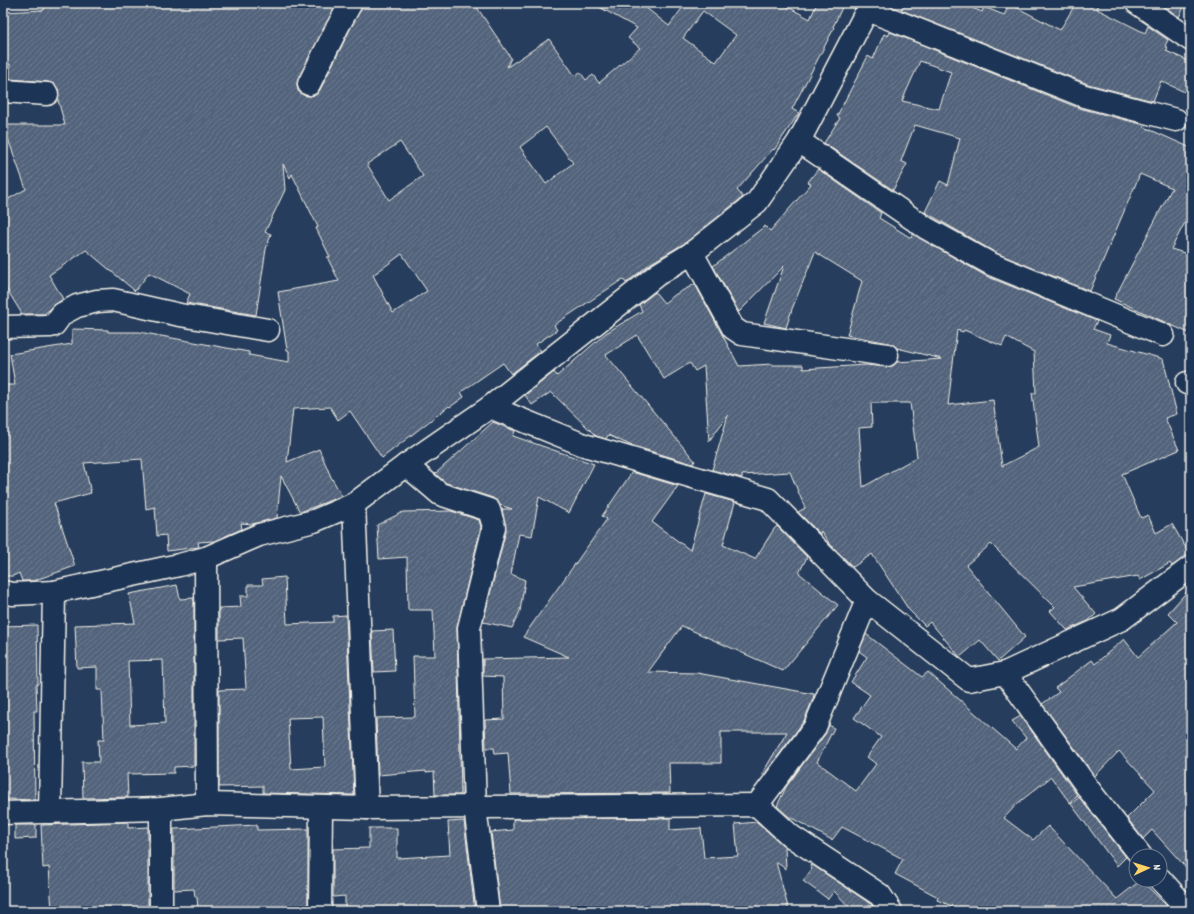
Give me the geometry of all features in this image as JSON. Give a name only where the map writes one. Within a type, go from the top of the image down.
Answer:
[{"type":"street","points":[[309,84],[351,3]]},
{"type":"street","points":[[1137,3],[1191,40]]},
{"type":"street","points":[[3,592],[13,594],[54,592],[206,558],[259,535],[314,521],[354,504],[406,465],[490,407],[658,274],[692,253],[757,202],[800,141],[869,6],[1084,96],[1176,120]]},
{"type":"street","points":[[3,91],[47,94]]},
{"type":"street","points":[[800,141],[926,228],[991,264],[1163,336]]},
{"type":"street","points":[[692,253],[733,328],[742,334],[887,355]]},
{"type":"street","points":[[3,327],[50,326],[54,325],[62,314],[77,306],[97,301],[113,300],[180,315],[268,330]]},
{"type":"street","points":[[490,407],[584,445],[768,499],[867,600],[969,680],[1005,673],[1122,619],[1191,567]]},
{"type":"street","points":[[406,465],[440,494],[489,510],[494,528],[469,628],[475,807],[488,911]]},
{"type":"street","points":[[354,504],[367,808]]},
{"type":"street","points":[[206,558],[207,804]]},
{"type":"street","points":[[50,812],[54,592]]},
{"type":"street","points":[[757,805],[815,727],[867,600]]},
{"type":"street","points":[[1005,673],[1093,795],[1135,848]]},
{"type":"street","points":[[3,813],[161,809],[207,804],[367,808],[757,805],[791,836],[880,895],[891,911]]},
{"type":"street","points":[[320,911],[321,807]]},
{"type":"street","points":[[161,809],[161,911]]},
{"type":"street","points":[[1168,888],[1189,911]]},
{"type":"building","points":[[44,3],[337,3],[298,79],[298,91],[303,95],[309,96],[316,95],[320,90],[363,3],[474,3],[511,58],[507,67],[549,39],[575,76],[580,72],[586,80],[593,75],[599,83],[640,48],[628,38],[637,28],[592,3],[640,3],[669,26],[686,3],[781,3],[810,19],[817,3],[844,3],[833,27],[834,28],[792,109],[799,113],[774,150],[773,149],[737,190],[743,197],[685,243],[651,263],[626,283],[623,279],[554,325],[557,330],[536,344],[541,351],[511,374],[503,363],[461,392],[464,397],[450,407],[449,406],[382,458],[350,411],[338,420],[330,407],[293,409],[287,462],[319,449],[331,477],[342,496],[300,512],[281,476],[277,518],[252,524],[241,523],[242,529],[214,541],[198,542],[199,547],[167,551],[166,535],[157,536],[155,507],[146,509],[142,459],[84,463],[91,493],[54,503],[75,566],[33,581],[22,581],[19,573],[13,576],[3,576],[3,385],[15,385],[10,354],[72,344],[72,329],[108,330],[108,332],[139,332],[249,352],[249,355],[289,362],[289,351],[287,350],[278,292],[339,281],[327,257],[330,257],[316,228],[318,227],[292,174],[290,178],[283,164],[285,190],[265,232],[271,234],[266,249],[256,315],[186,303],[190,294],[149,273],[135,291],[86,250],[49,275],[63,299],[44,314],[22,314],[3,283],[3,202],[26,189],[3,125],[65,125],[58,100],[58,89],[54,84],[48,82],[10,79],[10,64],[3,65],[3,12],[44,10]],"holes":[[[703,11],[736,35],[716,62],[683,38]],[[546,127],[573,163],[546,184],[520,147]],[[400,142],[423,176],[389,200],[367,164]],[[402,254],[427,291],[393,313],[373,275]]]},
{"type":"building","points":[[905,3],[960,3],[982,12],[984,7],[1004,15],[1010,4],[1060,30],[1076,3],[1100,3],[1097,9],[1145,33],[1148,26],[1168,40],[1165,46],[1168,48],[1166,51],[1191,62],[1191,95],[1161,81],[1153,101],[1088,84],[901,10]]},
{"type":"building","points":[[1159,3],[1186,3],[1179,17]]},
{"type":"building","points":[[890,32],[1079,108],[1145,125],[1144,127],[1191,148],[1191,211],[1171,249],[1191,255],[1191,334],[1114,299],[1172,188],[1140,174],[1090,291],[996,253],[925,212],[940,181],[948,185],[960,138],[915,125],[901,161],[907,164],[893,190],[824,143],[840,118],[837,116],[868,56],[873,59],[884,34],[888,36]],"holes":[[[920,61],[951,72],[939,109],[902,101]]]},
{"type":"building","points":[[818,169],[881,213],[879,218],[911,238],[913,234],[986,276],[1097,321],[1093,329],[1110,335],[1107,343],[1163,359],[1177,414],[1165,418],[1179,450],[1122,474],[1141,518],[1148,515],[1156,533],[1172,524],[1190,555],[1172,566],[1170,563],[1140,580],[1138,576],[1073,587],[1096,614],[1088,621],[1067,630],[1050,611],[1055,607],[991,544],[966,565],[1025,637],[998,661],[980,640],[960,657],[930,622],[925,626],[909,610],[872,554],[853,567],[829,543],[821,531],[820,534],[798,512],[805,508],[790,472],[742,475],[742,478],[712,470],[728,415],[709,441],[704,366],[695,371],[690,363],[664,379],[637,335],[606,355],[695,461],[693,464],[630,445],[608,435],[606,439],[596,436],[551,392],[532,405],[525,395],[554,372],[557,376],[606,333],[642,311],[639,305],[655,292],[664,303],[676,294],[695,284],[739,366],[772,364],[803,365],[803,369],[866,365],[886,367],[892,366],[897,362],[942,359],[897,348],[889,343],[847,335],[862,281],[815,252],[786,328],[764,323],[784,266],[739,312],[713,266],[765,226],[770,231],[811,184],[808,182]],"holes":[[[957,330],[963,332],[964,330],[1002,346],[1006,337],[1034,352],[1036,393],[1032,393],[1039,447],[1002,466],[993,400],[948,405]],[[871,403],[910,403],[917,457],[863,487],[859,428],[872,427]]]},
{"type":"building","points":[[493,422],[515,431],[513,436],[594,464],[569,513],[539,497],[532,536],[519,534],[511,574],[525,580],[520,611],[512,628],[483,622],[506,530],[502,509],[512,509],[500,505],[493,498],[446,483],[435,474]]},
{"type":"building","points":[[632,472],[678,486],[652,522],[690,550],[706,494],[735,502],[723,545],[755,559],[777,526],[807,557],[799,573],[838,605],[783,671],[682,626],[648,672],[697,673],[814,694],[813,699],[804,721],[764,775],[762,774],[787,732],[721,732],[721,763],[669,763],[670,793],[511,794],[508,753],[495,754],[494,748],[486,748],[485,720],[504,719],[503,677],[483,676],[483,659],[569,657],[523,637],[607,519],[602,516]]},
{"type":"building","points":[[451,511],[479,520],[481,527],[457,628],[461,795],[435,795],[434,772],[426,773],[426,771],[378,775],[376,718],[415,717],[413,656],[435,656],[433,610],[408,610],[407,557],[379,559],[377,525],[403,512]]},
{"type":"building","points":[[285,577],[287,624],[333,622],[333,616],[346,615],[354,795],[263,793],[263,786],[219,787],[219,690],[246,689],[243,638],[219,639],[219,608],[241,607],[240,596],[248,596],[248,585],[263,585],[262,579]],"holes":[[[323,717],[325,767],[291,769],[288,718]]]},
{"type":"building","points":[[177,585],[180,599],[194,598],[194,766],[174,767],[174,773],[127,774],[128,797],[83,798],[82,762],[99,762],[98,740],[104,740],[102,690],[97,690],[97,667],[77,668],[75,625],[135,623],[129,594]],"holes":[[[163,660],[165,723],[130,725],[128,661]]]},
{"type":"building","points":[[1191,587],[1191,873],[1152,830],[1143,839],[1127,818],[1155,790],[1119,751],[1095,776],[1042,704],[1059,692],[1055,688],[1092,660],[1095,664],[1124,639],[1138,657],[1177,622],[1168,613]]},
{"type":"building","points":[[37,625],[38,684],[36,685],[37,711],[34,711],[35,800],[5,799],[3,756],[3,626]]},
{"type":"building","points":[[393,630],[395,671],[374,672],[372,631]]},
{"type":"building","points":[[866,634],[922,677],[928,672],[1016,749],[1026,738],[1012,721],[1021,716],[1077,795],[1070,803],[1051,777],[1018,803],[1004,818],[1033,840],[1048,826],[1117,899],[1131,888],[1149,888],[1172,911],[949,911],[952,906],[937,900],[938,897],[895,874],[903,859],[842,827],[832,840],[788,816],[777,806],[786,787],[825,734],[829,725],[834,728],[817,762],[856,791],[876,764],[867,757],[881,737],[854,718],[870,695],[851,682],[867,657],[859,651]]},
{"type":"building","points":[[1079,797],[1126,857],[1117,866],[1071,804]]},
{"type":"building","points":[[670,818],[670,830],[701,828],[704,858],[738,856],[735,824],[757,822],[785,847],[786,869],[776,862],[789,911],[717,911],[716,909],[688,911],[500,911],[491,832],[513,830],[513,819]]},
{"type":"building","points":[[464,821],[475,911],[345,911],[345,896],[333,897],[333,849],[369,848],[369,828],[397,828],[397,858],[450,855],[448,822]]},
{"type":"building","points":[[128,822],[128,828],[148,827],[148,911],[52,911],[49,867],[43,868],[41,825]]},
{"type":"building","points":[[15,825],[36,825],[36,838],[15,839]]},
{"type":"building","points":[[257,825],[257,830],[308,829],[308,911],[198,911],[197,897],[195,897],[194,889],[174,890],[174,829]]},
{"type":"building","points":[[811,864],[871,904],[876,911],[853,911],[834,891],[828,899],[803,881],[812,869],[810,866]]}]
